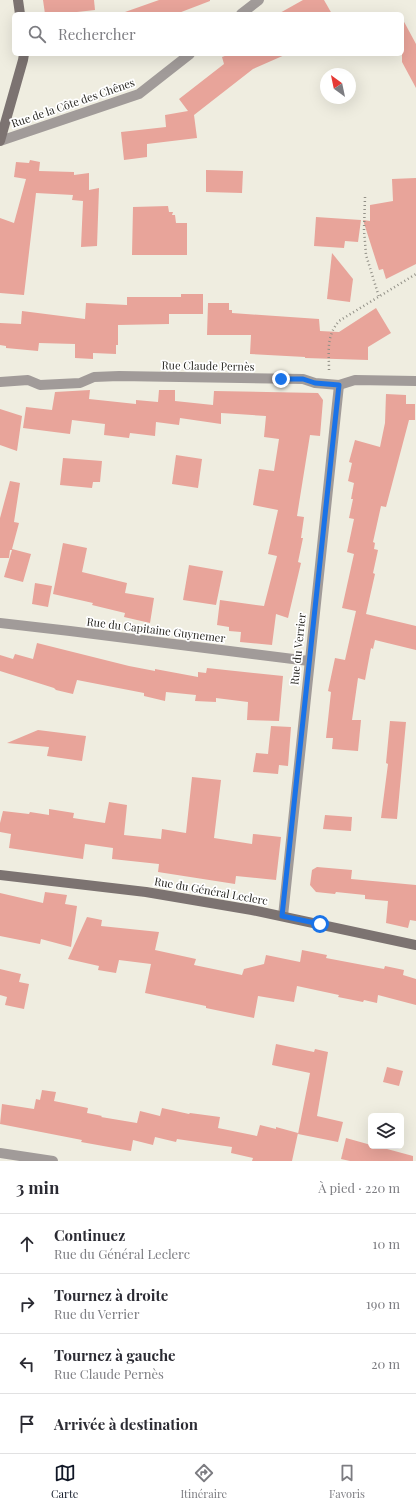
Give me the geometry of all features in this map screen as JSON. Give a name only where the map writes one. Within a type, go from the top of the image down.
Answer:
[{"type":"main road","points":[[18,0],[20,12]]},
{"type":"main road","points":[[0,141],[2,125],[24,56]]},
{"type":"main road","name":"Rue du Général Leclerc","points":[[0,875],[146,892],[282,916],[416,945]]},
{"type":"street","points":[[244,12],[259,0]]},
{"type":"street","name":"Rue de la Côte des Chênes","points":[[0,141],[139,94],[187,56]]},
{"type":"street","name":"Rue Claude Pernès","points":[[0,382],[28,380],[40,385],[80,383],[94,377],[119,376],[303,379],[315,383],[339,385],[355,380],[416,381]]},
{"type":"street","name":"Rue du Verrier","points":[[282,916],[339,385]]},
{"type":"street","name":"Rue du Capitaine Guynemer","points":[[0,623],[309,661]]},
{"type":"street","points":[[0,1152],[54,1161]]},
{"type":"path","points":[[365,197],[364,230],[366,255],[379,297]]},
{"type":"path","points":[[329,372],[329,339],[332,328],[338,321],[416,274]]},
{"type":"building","points":[[43,0],[94,0],[95,10],[77,12],[45,12]]},
{"type":"building","points":[[159,0],[210,0],[181,12],[125,12]]},
{"type":"building","points":[[303,0],[324,0],[331,12],[282,12]]},
{"type":"building","points":[[404,22],[416,44],[416,88],[402,62],[402,56],[404,56]]},
{"type":"building","points":[[282,56],[253,69],[194,115],[197,138],[147,144],[147,157],[124,160],[121,132],[166,127],[165,115],[188,111],[179,99],[224,64],[222,57]]},
{"type":"building","points":[[30,160],[40,162],[39,171],[74,172],[74,175],[89,173],[89,190],[99,188],[97,246],[81,247],[83,201],[72,200],[73,195],[36,193],[24,295],[0,293],[0,218],[14,223],[26,179],[14,177],[16,162],[29,163]]},
{"type":"building","points":[[206,170],[243,171],[242,193],[206,192]]},
{"type":"building","points":[[416,178],[416,264],[386,279],[383,269],[379,270],[363,220],[370,221],[370,205],[393,201],[392,179]]},
{"type":"building","points":[[168,206],[169,212],[173,212],[172,215],[175,215],[176,223],[187,223],[187,255],[132,255],[133,207]]},
{"type":"building","points":[[316,217],[361,220],[358,242],[345,241],[344,248],[314,246]]},
{"type":"building","points":[[332,253],[353,279],[350,302],[327,299]]},
{"type":"building","points":[[181,294],[203,294],[203,314],[169,314],[169,324],[118,325],[118,345],[116,345],[116,354],[93,353],[93,359],[75,358],[75,344],[39,343],[38,351],[6,348],[6,346],[0,345],[0,323],[21,324],[22,311],[85,319],[86,303],[127,305],[127,297],[181,297]]},
{"type":"building","points":[[208,303],[229,303],[229,310],[232,310],[232,313],[319,319],[320,331],[339,332],[376,308],[391,333],[368,347],[368,360],[305,358],[250,354],[251,335],[207,335]]},
{"type":"building","points":[[90,390],[89,399],[136,404],[136,400],[158,402],[159,390],[175,390],[175,401],[213,405],[214,391],[318,393],[323,400],[320,436],[310,435],[297,516],[304,517],[301,538],[303,538],[298,562],[301,563],[288,618],[276,614],[272,645],[240,642],[241,632],[229,631],[229,627],[217,625],[220,600],[264,606],[277,556],[268,554],[278,510],[253,505],[259,469],[274,471],[279,439],[264,437],[266,416],[221,413],[221,424],[180,418],[179,425],[156,422],[155,436],[130,433],[129,438],[104,435],[105,424],[72,420],[70,434],[23,428],[26,407],[52,410],[55,392]]},
{"type":"building","points":[[386,394],[406,395],[406,404],[415,404],[415,420],[409,420],[386,507],[381,506],[373,542],[375,543],[374,549],[378,550],[373,573],[375,574],[366,614],[416,626],[416,650],[375,640],[373,649],[371,648],[365,680],[358,678],[352,720],[361,720],[358,751],[332,749],[333,738],[326,738],[331,692],[328,691],[335,658],[345,660],[356,611],[342,608],[354,554],[347,552],[354,519],[349,518],[353,499],[351,499],[354,483],[348,481],[352,463],[349,462],[355,440],[380,447],[385,423]]},
{"type":"building","points":[[0,409],[22,416],[17,451],[0,445]]},
{"type":"building","points":[[176,455],[202,459],[198,488],[172,484]]},
{"type":"building","points":[[63,458],[102,461],[100,482],[93,482],[92,488],[60,485]]},
{"type":"building","points":[[10,481],[20,483],[14,522],[19,523],[12,549],[31,554],[23,582],[4,577],[12,550],[10,550],[9,558],[0,558],[0,518]]},
{"type":"building","points":[[63,543],[87,548],[82,572],[127,583],[125,593],[154,598],[150,623],[124,617],[125,613],[92,605],[93,603],[53,594]]},
{"type":"building","points":[[189,565],[223,571],[216,605],[183,600]]},
{"type":"building","points":[[35,583],[52,586],[48,607],[32,604]]},
{"type":"building","points":[[37,643],[129,666],[198,677],[198,672],[206,673],[207,668],[283,676],[279,721],[247,720],[248,702],[216,698],[216,702],[195,701],[196,695],[166,692],[165,701],[144,696],[144,693],[77,680],[73,694],[56,690],[54,688],[0,671],[0,655],[13,659],[15,654],[33,659]]},
{"type":"building","points":[[390,721],[406,722],[397,819],[381,818],[388,764],[386,763]]},
{"type":"building","points":[[271,726],[291,727],[288,766],[279,765],[278,774],[253,772],[256,753],[268,754]]},
{"type":"building","points":[[38,730],[86,736],[82,761],[47,756],[49,747],[7,743]]},
{"type":"building","points":[[192,777],[221,780],[214,838],[252,844],[253,834],[281,837],[276,880],[236,876],[235,884],[158,872],[159,864],[112,859],[113,848],[85,844],[83,859],[9,848],[11,834],[0,832],[0,823],[3,811],[29,814],[30,812],[49,815],[49,809],[74,813],[73,818],[105,823],[109,802],[127,805],[124,835],[161,839],[162,829],[186,833]]},
{"type":"building","points":[[325,815],[352,817],[351,831],[323,829]]},
{"type":"building","points":[[317,867],[352,870],[351,879],[416,885],[416,921],[410,920],[408,928],[386,923],[388,901],[365,899],[365,895],[336,892],[335,894],[316,892],[310,885],[312,870]]},
{"type":"building","points":[[45,892],[67,895],[65,904],[77,906],[71,947],[41,939],[40,944],[0,936],[0,893],[43,903]]},
{"type":"building","points":[[87,917],[102,920],[101,926],[159,932],[155,950],[196,959],[194,965],[242,975],[244,969],[264,964],[266,955],[300,962],[302,950],[327,955],[326,958],[384,969],[385,966],[404,970],[403,975],[416,979],[416,1005],[378,995],[377,1003],[364,1000],[363,1002],[297,986],[294,1002],[258,996],[254,1018],[145,993],[151,964],[119,960],[116,973],[98,970],[99,966],[68,959]]},
{"type":"building","points":[[0,969],[21,974],[19,982],[29,984],[24,1009],[5,1005],[7,997],[0,995]]},
{"type":"building","points":[[276,1044],[314,1052],[315,1049],[328,1052],[317,1116],[343,1122],[338,1142],[298,1134],[310,1073],[272,1065]]},
{"type":"building","points":[[387,1067],[403,1071],[399,1086],[383,1082]]},
{"type":"building","points":[[42,1090],[56,1092],[54,1101],[88,1108],[87,1113],[102,1116],[101,1117],[137,1123],[140,1111],[160,1116],[162,1108],[189,1114],[220,1117],[218,1128],[257,1136],[260,1125],[276,1129],[276,1127],[298,1133],[292,1161],[252,1161],[253,1158],[231,1153],[232,1147],[177,1139],[176,1142],[155,1137],[153,1145],[133,1140],[131,1151],[81,1142],[82,1140],[0,1124],[2,1104],[34,1109],[36,1099],[40,1100]]},
{"type":"building","points":[[346,1138],[368,1144],[368,1149],[387,1149],[413,1156],[413,1161],[350,1161],[341,1159]]},
{"type":"route","points":[[281,379],[303,379],[315,383],[339,385],[282,916],[320,924]]}]
